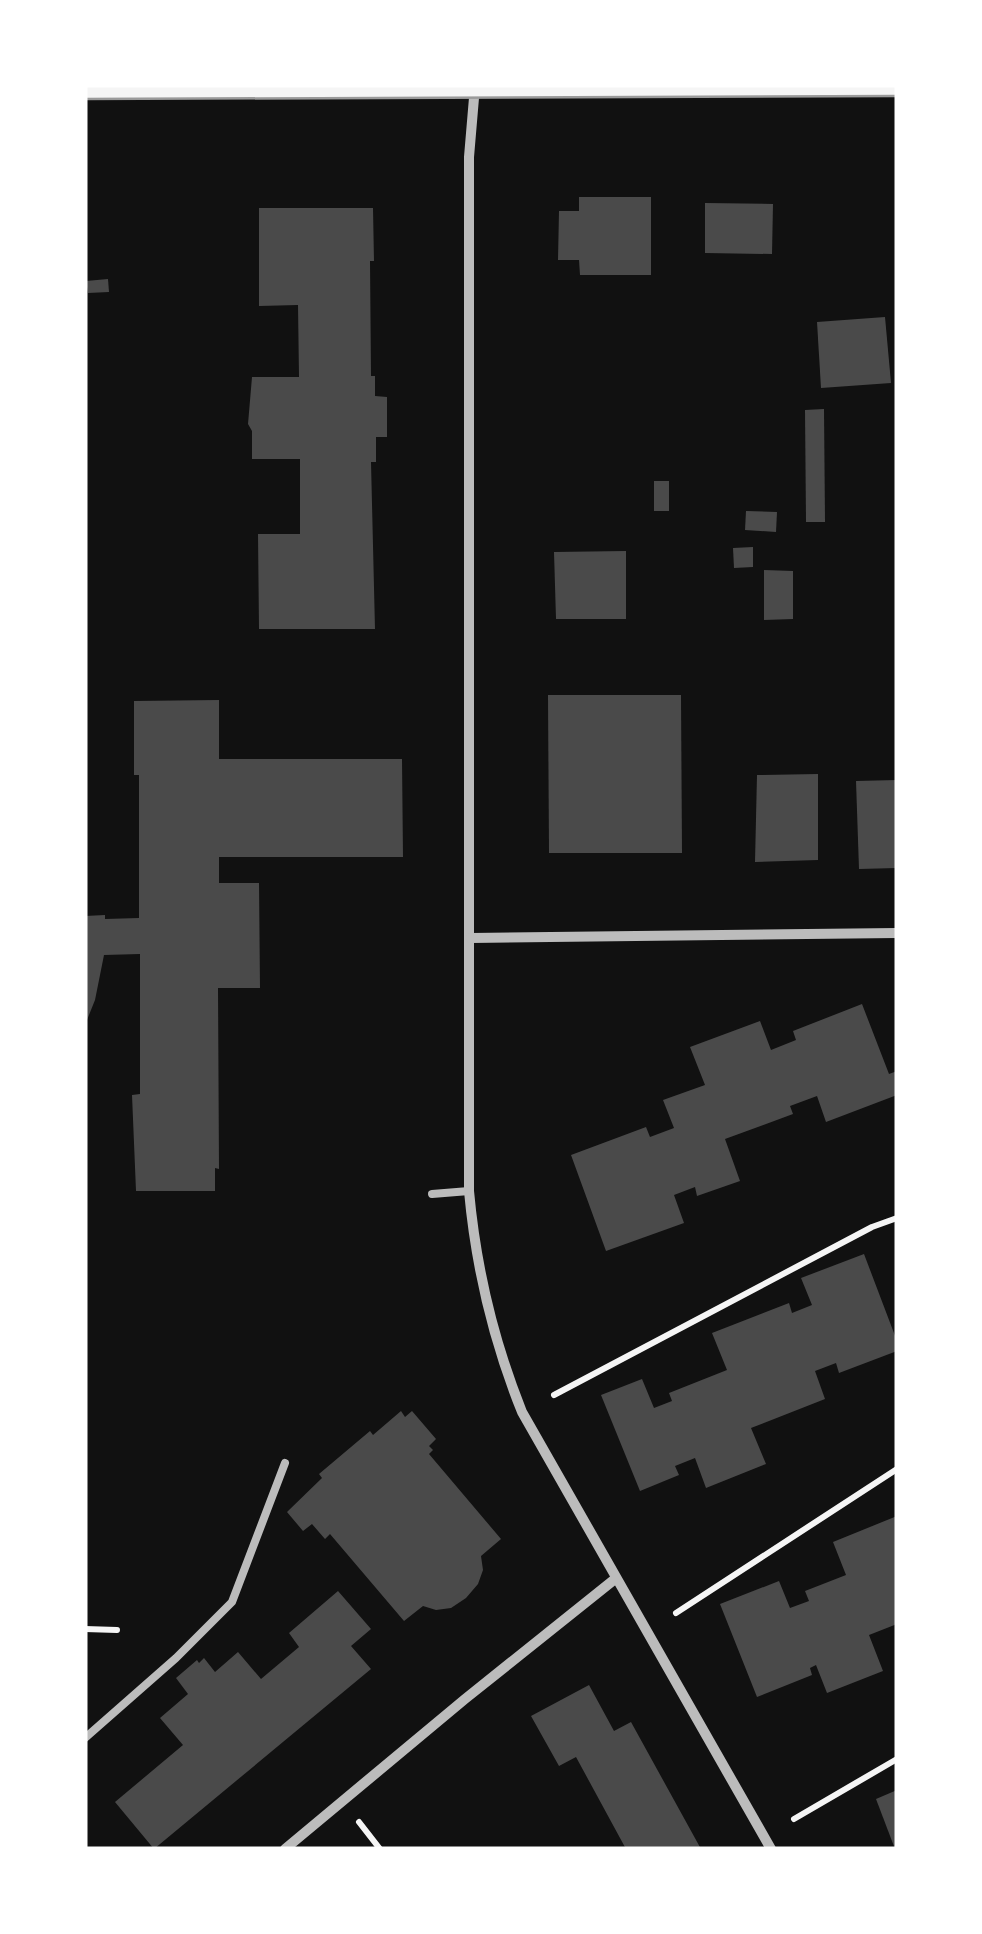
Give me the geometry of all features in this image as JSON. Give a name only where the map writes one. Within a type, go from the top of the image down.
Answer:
[{"type":"main road","points":[[85,89],[897,86]]},
{"type":"street","points":[[474,87],[469,157],[470,1190],[474,1245],[502,1364],[522,1412],[771,1849]]},
{"type":"street","points":[[471,938],[897,932]]},
{"type":"street","points":[[286,1849],[465,1698],[616,1579]]},
{"type":"lane","points":[[432,1194],[470,1190]]},
{"type":"lane","points":[[85,1738],[176,1658],[232,1602],[285,1463]]},
{"type":"path","points":[[554,1396],[872,1227],[897,1218]]},
{"type":"path","points":[[676,1613],[897,1469]]},
{"type":"path","points":[[85,1629],[117,1630]]},
{"type":"path","points":[[794,1819],[897,1759]]},
{"type":"building","points":[[579,197],[651,197],[651,275],[580,275],[579,260],[558,260],[559,211],[579,211]]},
{"type":"building","points":[[705,203],[773,204],[772,254],[705,253]]},
{"type":"building","points":[[259,208],[373,208],[371,376],[375,376],[375,396],[387,397],[387,437],[376,437],[376,462],[371,462],[375,629],[259,629],[258,534],[300,534],[300,459],[252,459],[252,431],[248,424],[252,377],[299,377],[298,305],[259,306]]},
{"type":"building","points":[[108,279],[109,292],[88,293],[86,281]]},
{"type":"building","points":[[885,317],[891,383],[821,388],[817,322]]},
{"type":"building","points":[[824,409],[825,522],[806,522],[805,410]]},
{"type":"building","points":[[654,481],[669,481],[669,511],[654,511]]},
{"type":"building","points":[[746,511],[777,512],[776,532],[745,530]]},
{"type":"building","points":[[753,547],[753,567],[734,568],[733,548]]},
{"type":"building","points":[[626,551],[626,619],[556,619],[554,552]]},
{"type":"building","points":[[764,570],[793,571],[793,619],[764,620]]},
{"type":"building","points":[[548,695],[681,695],[682,853],[549,853]]},
{"type":"building","points":[[219,700],[219,759],[402,759],[403,857],[219,857],[219,883],[259,883],[260,988],[218,988],[219,1169],[215,1168],[215,1191],[136,1191],[132,1095],[140,1094],[140,954],[104,955],[95,1000],[85,1025],[85,916],[139,918],[139,775],[134,775],[134,701]]},
{"type":"building","points":[[818,774],[818,860],[755,862],[757,775]]},
{"type":"building","points":[[897,780],[897,868],[859,869],[856,781]]},
{"type":"building","points":[[862,1004],[889,1074],[897,1071],[897,1095],[826,1122],[817,1096],[790,1106],[793,1114],[725,1139],[740,1181],[697,1196],[695,1187],[674,1195],[684,1223],[606,1251],[571,1155],[646,1127],[650,1137],[674,1128],[663,1100],[705,1085],[690,1047],[760,1021],[771,1050],[796,1040],[793,1031]]},
{"type":"building","points":[[864,1254],[897,1341],[897,1351],[839,1373],[836,1363],[815,1371],[825,1399],[751,1428],[766,1464],[706,1488],[695,1458],[675,1466],[679,1475],[640,1491],[601,1395],[642,1379],[654,1408],[672,1401],[669,1393],[727,1370],[712,1333],[789,1303],[792,1313],[812,1305],[801,1278]]},
{"type":"building","points":[[401,1411],[405,1417],[412,1411],[436,1439],[429,1446],[433,1450],[429,1454],[501,1539],[481,1556],[483,1570],[478,1584],[466,1598],[451,1608],[436,1610],[423,1606],[404,1621],[330,1534],[325,1539],[312,1524],[303,1531],[287,1512],[322,1478],[319,1474],[370,1431],[373,1435]]},
{"type":"building","points":[[897,1516],[897,1624],[869,1635],[883,1671],[827,1693],[816,1665],[810,1668],[812,1675],[757,1697],[720,1604],[779,1581],[790,1608],[809,1601],[805,1591],[846,1575],[833,1542]]},
{"type":"building","points":[[338,1591],[371,1629],[351,1646],[371,1669],[154,1849],[115,1802],[183,1745],[160,1718],[188,1694],[176,1678],[204,1658],[215,1672],[238,1652],[261,1679],[299,1647],[289,1633]]},
{"type":"building","points":[[589,1685],[614,1731],[631,1722],[701,1849],[626,1849],[576,1757],[559,1766],[531,1716]]},
{"type":"building","points":[[897,1790],[897,1849],[895,1849],[876,1799]]},
{"type":"tram line","points":[[85,99],[897,96]]}]
